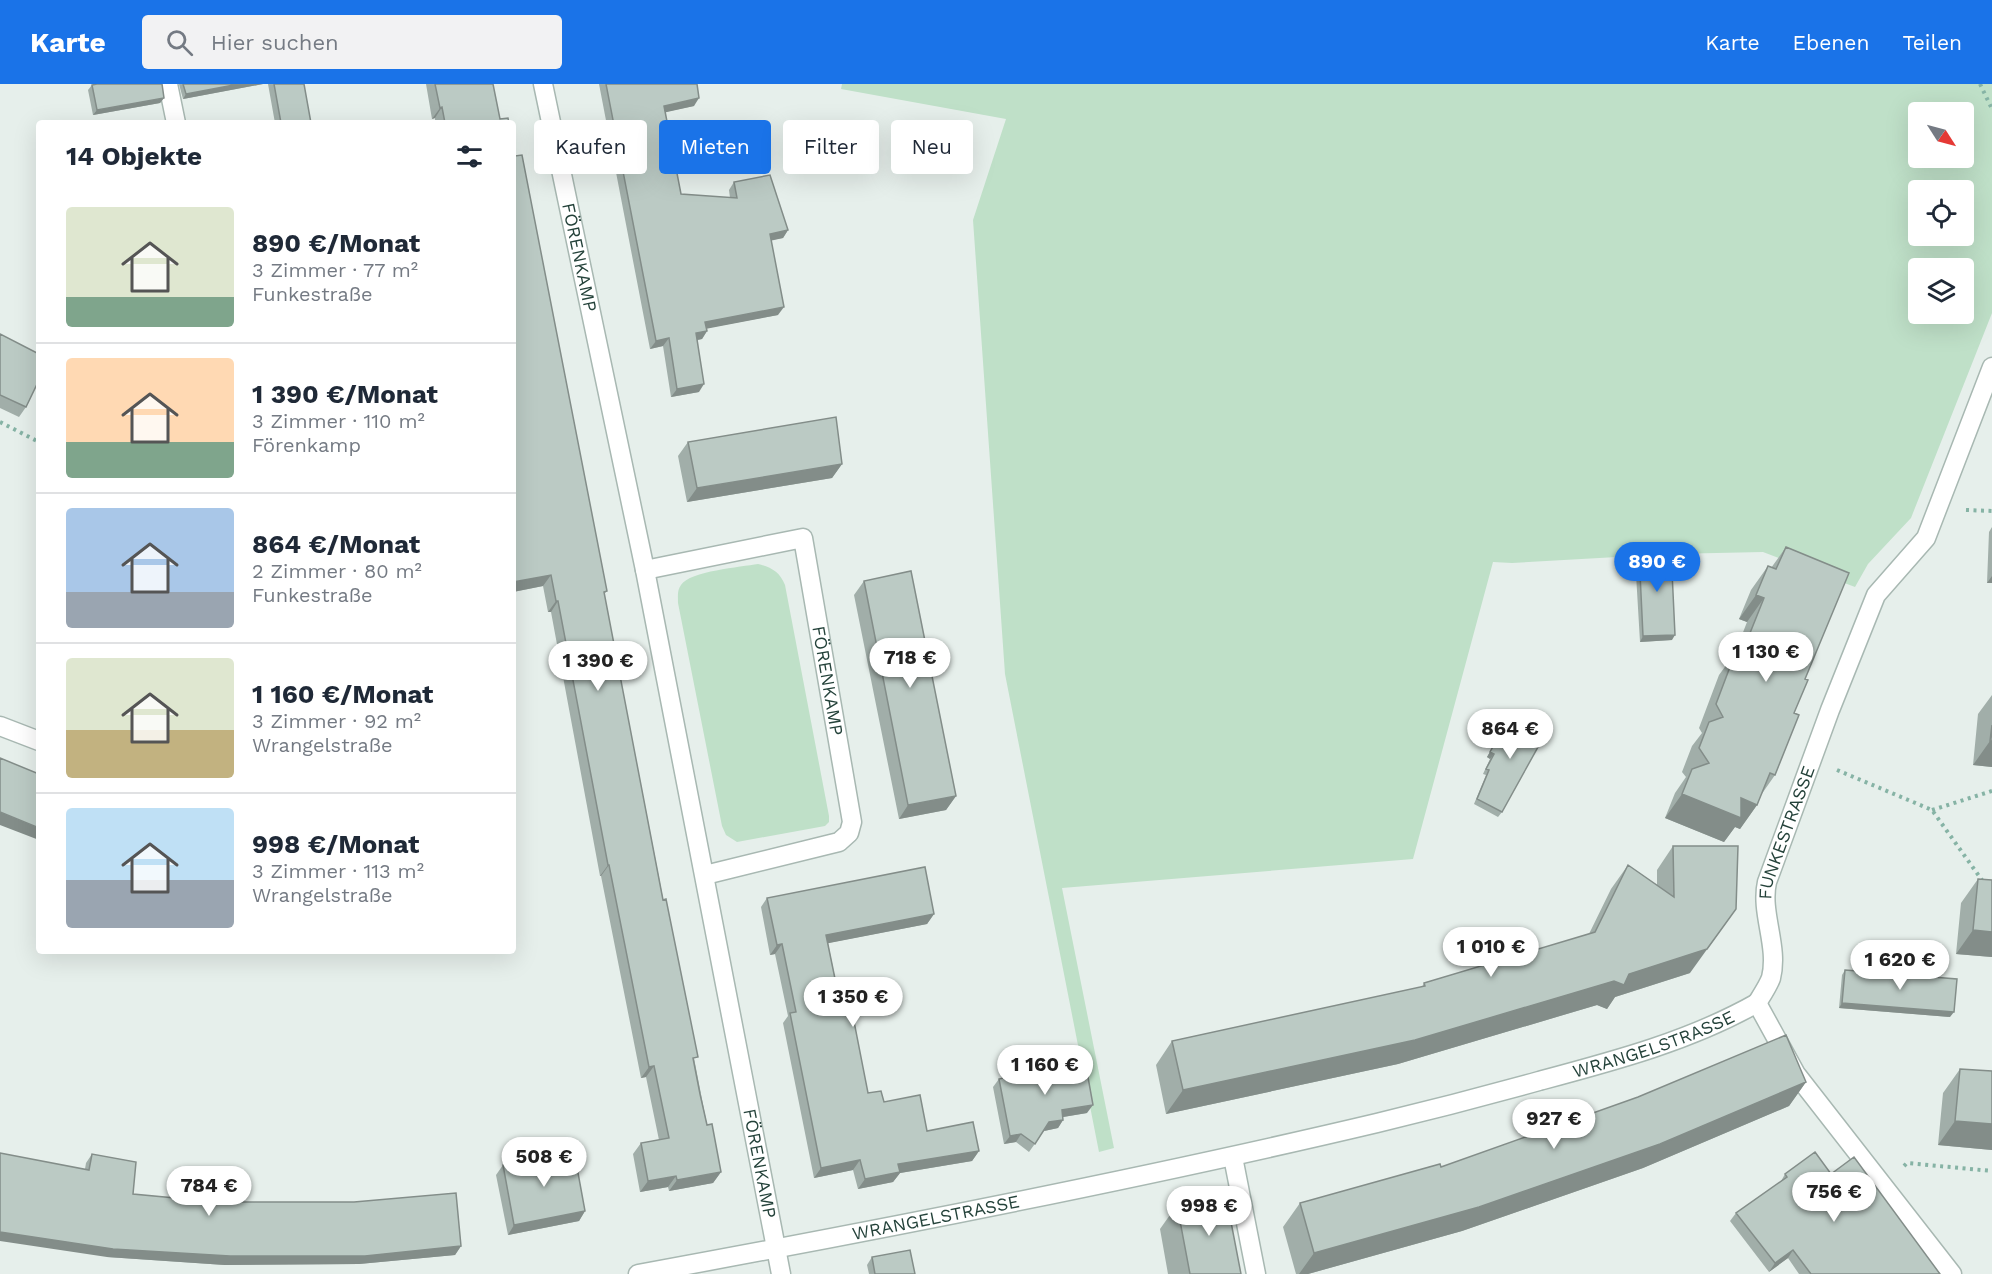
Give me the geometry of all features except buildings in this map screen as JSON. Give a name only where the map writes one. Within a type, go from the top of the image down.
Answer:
[{"type":"street","points":[[168,84],[175,120]]},
{"type":"street","name":"FÖRENKAMP","points":[[543,84],[645,570],[781,1274]]},
{"type":"street","name":"FUNKESTRASSE","points":[[1757,1003],[1770,980],[1773,962],[1764,894],[1812,759],[1876,595],[1926,538],[1992,367]]},
{"type":"street","name":"FÖRENKAMP","points":[[645,570],[803,538],[852,822],[849,833],[839,842],[705,875]]},
{"type":"street","points":[[0,726],[36,740]]},
{"type":"street","points":[[1757,1003],[1796,1074],[1952,1274]]},
{"type":"street","name":"WRANGELSTRASSE","points":[[638,1274],[777,1249],[1233,1158],[1419,1113],[1609,1063],[1724,1022],[1757,1003]]},
{"type":"street","points":[[1233,1158],[1256,1274]]},
{"type":"path","points":[[1980,84],[1992,109]]},
{"type":"path","points":[[0,422],[36,440]]},
{"type":"path","points":[[1812,759],[1932,810],[1989,890],[1992,890]]},
{"type":"path","points":[[1932,810],[1992,790]]},
{"type":"path","points":[[1882,1184],[1907,1163],[1992,1171]]},
{"type":"green space","points":[[842,84],[1992,84],[1992,313],[1911,518],[1868,564],[1855,587],[1763,552],[1493,562],[1413,859],[1062,888],[1114,1148],[1099,1152],[1005,674],[973,220],[1006,119],[841,89]]},
{"type":"green space","points":[[758,564],[774,571],[785,585],[829,822],[825,826],[737,842],[726,835],[722,826],[678,594],[681,585],[694,576],[716,570]]}]
